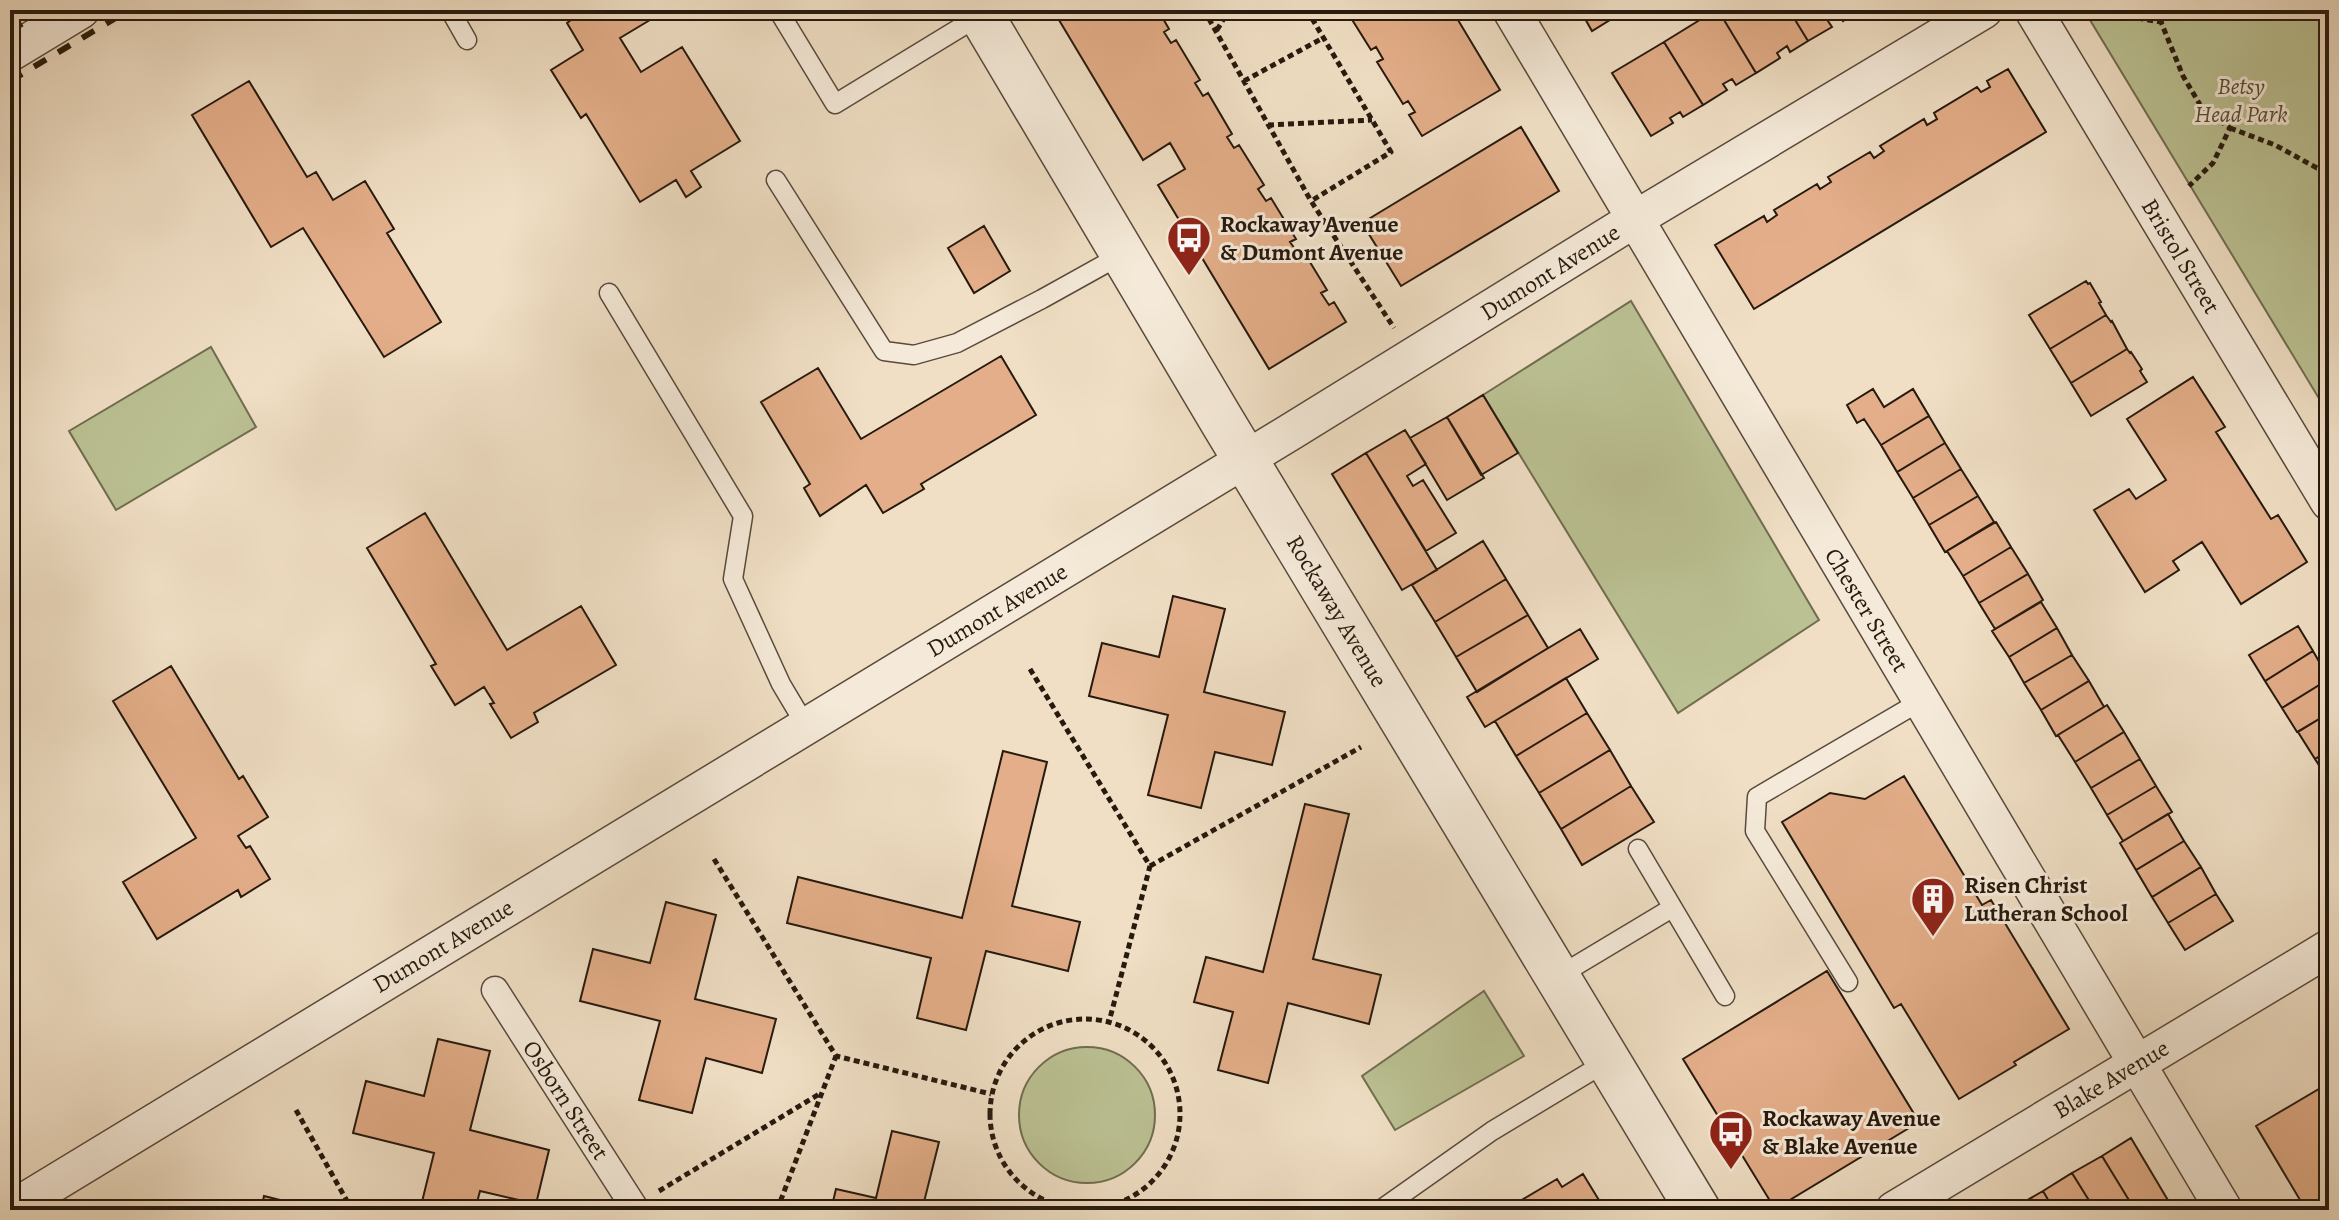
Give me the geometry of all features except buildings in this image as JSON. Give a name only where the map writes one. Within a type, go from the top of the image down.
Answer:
[{"type":"street","points":[[10,53],[81,10]]},
{"type":"street","name":"Chester Street","points":[[1511,10],[2224,1210]]},
{"type":"street","name":"Dumont Avenue","points":[[10,1210],[1635,219],[1984,10]]},
{"type":"street","name":"Bristol Street","points":[[2033,10],[2329,502]]},
{"type":"street","name":"Rockaway Avenue","points":[[980,12],[1698,1210]]},
{"type":"street","name":"Blake Avenue","points":[[1894,1210],[2329,948]]},
{"type":"street","name":"Osborn Street","points":[[495,990],[635,1208]]},
{"type":"lane","points":[[450,10],[467,40]]},
{"type":"lane","points":[[778,10],[835,104],[980,12]]},
{"type":"lane","points":[[776,180],[884,351],[914,355],[957,343],[1123,254]]},
{"type":"lane","points":[[609,293],[743,516],[733,579],[781,684],[806,726]]},
{"type":"lane","points":[[1848,982],[1755,831],[1757,797],[1921,701]]},
{"type":"lane","points":[[1638,849],[1725,996]]},
{"type":"lane","points":[[1557,977],[1672,908]]},
{"type":"lane","points":[[1380,1210],[1492,1131],[1608,1061]]},
{"type":"path","points":[[1204,10],[1311,201],[1413,356]]},
{"type":"path","points":[[1216,31],[1229,10]]},
{"type":"path","points":[[1307,10],[1391,152],[1311,201]]},
{"type":"path","points":[[2088,10],[2161,22]]},
{"type":"path","points":[[2166,10],[2161,22],[2183,76],[2202,108],[2230,128],[2275,145],[2317,168],[2329,170]]},
{"type":"path","points":[[1244,81],[1323,38]]},
{"type":"path","points":[[1268,125],[1372,120]]},
{"type":"path","points":[[2189,186],[2213,163],[2230,128]]},
{"type":"path","points":[[1030,669],[1150,866]]},
{"type":"path","points":[[1109,1022],[1150,866],[1361,747]]},
{"type":"path","points":[[714,859],[836,1056],[991,1094]]},
{"type":"path","points":[[1088,1019],[1109,1022],[1131,1030],[1149,1044],[1164,1061],[1175,1081],[1180,1104],[1174,1149],[1163,1169],[1147,1186],[1128,1199],[1095,1208],[1060,1208],[1024,1187],[1004,1163],[992,1135],[991,1094],[1011,1054],[1026,1039],[1066,1021],[1088,1019]]},
{"type":"path","points":[[777,1210],[836,1056]]},
{"type":"path","points":[[635,1208],[821,1093]]},
{"type":"path","points":[[296,1110],[352,1210]]},
{"type":"green space","name":"Betsy Head Park","points":[[2095,10],[2329,10],[2329,415],[2087,15]]},
{"type":"green space","points":[[1631,301],[1819,620],[1678,713],[1483,395]]},
{"type":"green space","points":[[211,347],[256,427],[116,510],[69,431]]},
{"type":"green space","points":[[1484,991],[1524,1056],[1395,1130],[1362,1076]]},
{"type":"green space","points":[[1087,1047],[1113,1052],[1135,1067],[1150,1089],[1155,1115],[1150,1141],[1135,1163],[1113,1178],[1087,1183],[1061,1178],[1039,1163],[1024,1141],[1019,1115],[1024,1089],[1039,1067],[1061,1052]]},
{"type":"railway","points":[[10,31],[45,10]]},
{"type":"railway","points":[[10,81],[129,10]]},
{"type":"place","name":"Rockaway Avenue & Dumont Avenue","points":[[1189,277]]},
{"type":"place","name":"Risen Christ Lutheran School","points":[[1933,938]]},
{"type":"place","name":"Rockaway Avenue & Blake Avenue","points":[[1731,1171]]}]
